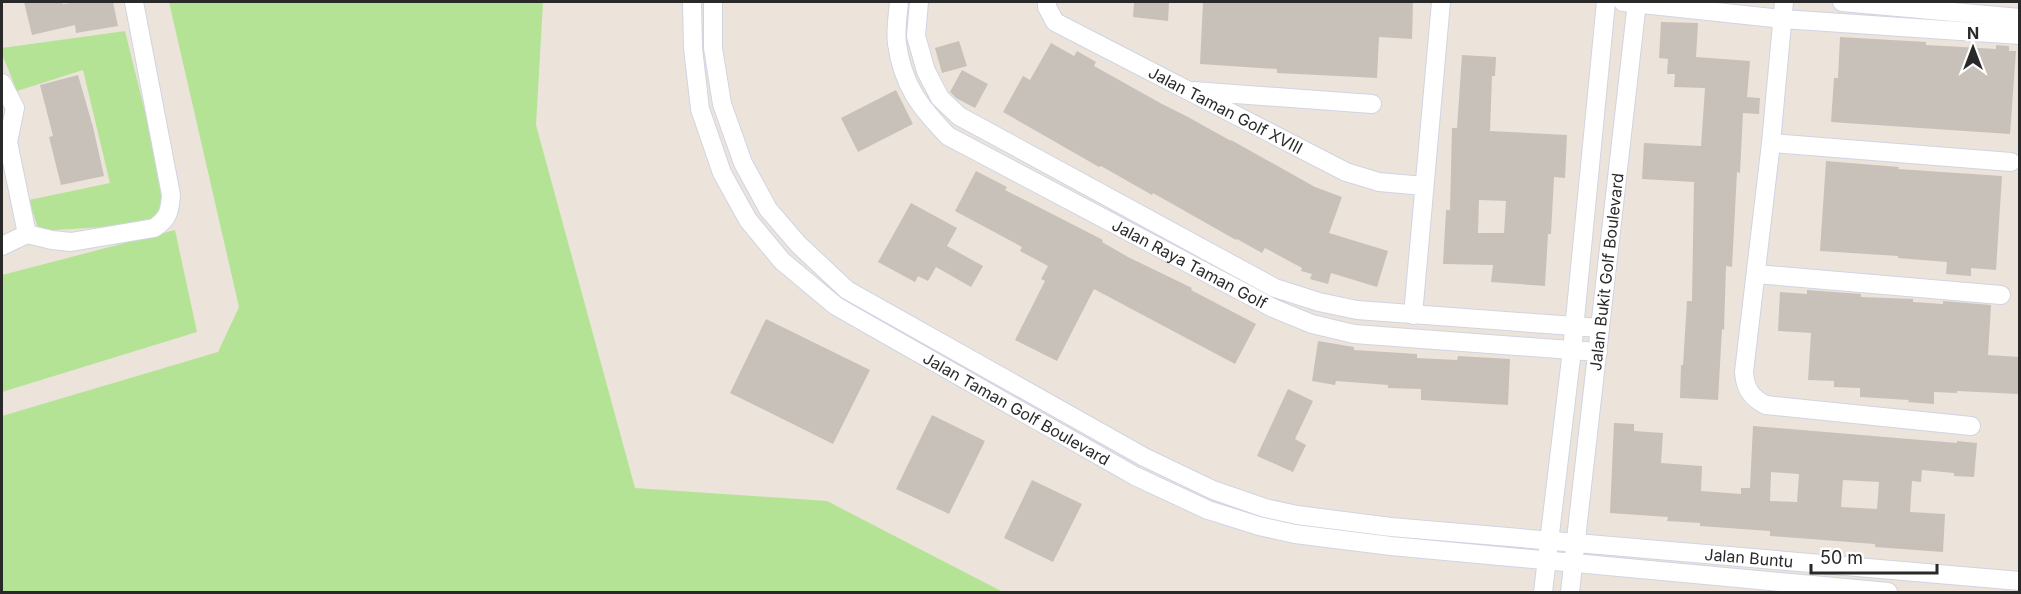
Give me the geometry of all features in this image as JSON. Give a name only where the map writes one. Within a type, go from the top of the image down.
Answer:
[{"type":"street","points":[[2,246],[27,234],[71,242],[154,228],[165,221],[170,209],[171,195],[134,2]]},
{"type":"street","name":"Jalan Taman Golf Boulevard","points":[[692,2],[693,48],[700,109],[722,173],[748,220],[782,261],[836,306],[1135,476],[1208,510],[1259,526],[1295,534],[1390,546],[1547,560]]},
{"type":"street","name":"Jalan Taman Golf Boulevard","points":[[713,2],[712,48],[722,104],[743,163],[768,209],[798,244],[847,290],[1144,457],[1213,490],[1265,508],[1297,515],[1391,527],[1550,540]]},
{"type":"street","name":"Jalan Raya Taman Golf","points":[[899,2],[897,42],[906,80],[922,109],[948,136],[1273,308],[1312,324],[1354,334],[1598,352]]},
{"type":"street","name":"Jalan Raya Taman Golf","points":[[919,2],[916,36],[926,71],[940,98],[959,116],[1275,288],[1357,310],[1600,328]]},
{"type":"street","name":"Jalan Taman Golf XVIII","points":[[1047,2],[1047,7],[1055,22],[1346,172],[1378,182],[1424,186]]},
{"type":"street","points":[[1422,339],[1418,315],[1424,186],[1441,2]]},
{"type":"street","name":"Jalan Bukit Golf Boulevard","points":[[1543,592],[1550,540],[1566,350],[1573,326],[1606,2]]},
{"type":"street","points":[[1632,2],[1783,10],[2019,35]]},
{"type":"street","name":"Jalan Bukit Golf Boulevard","points":[[1570,592],[1598,352],[1632,2]]},
{"type":"street","points":[[1842,2],[2019,18]]},
{"type":"street","points":[[1783,10],[1771,143],[1744,383],[1756,400],[1766,405],[1971,426]]},
{"type":"street","points":[[2,83],[15,108],[5,136],[27,234]]},
{"type":"street","points":[[1187,90],[1372,104]]},
{"type":"street","points":[[1771,143],[2011,162]]},
{"type":"street","points":[[1756,274],[2001,295]]},
{"type":"street","points":[[1466,342],[1467,319]]},
{"type":"street","name":"Jalan Buntu","points":[[1550,540],[2019,581]]},
{"type":"street","name":"Jalan Buntu","points":[[1547,560],[1888,592]]},
{"type":"green space","points":[[169,2],[543,2],[536,125],[635,488],[827,501],[1003,592],[2,592],[2,416],[218,352],[239,307]]},
{"type":"green space","points":[[125,31],[165,193],[160,215],[138,225],[39,231],[29,200],[110,183],[83,70],[17,91],[2,54],[2,48]]},
{"type":"green space","points":[[175,230],[197,332],[2,392],[2,275]]},
{"type":"building","points":[[24,2],[62,2],[63,4],[113,2],[118,26],[76,33],[75,25],[32,35]]},
{"type":"building","points":[[1134,2],[1169,2],[1168,21],[1133,17]]},
{"type":"building","points":[[1203,2],[1413,2],[1412,39],[1379,37],[1377,78],[1277,73],[1277,69],[1200,64]]},
{"type":"building","points":[[1661,22],[1698,23],[1696,57],[1750,61],[1747,97],[1760,98],[1759,114],[1743,113],[1732,267],[1726,266],[1724,330],[1722,329],[1718,400],[1680,398],[1687,301],[1692,301],[1694,182],[1642,179],[1644,143],[1701,146],[1705,88],[1674,87],[1675,74],[1667,74],[1668,59],[1659,58]]},
{"type":"building","points":[[1840,37],[1996,49],[1996,45],[2009,46],[2009,51],[2016,51],[2010,134],[1831,122],[1834,78],[1838,78]]},
{"type":"building","points":[[959,41],[967,66],[942,73],[935,48]]},
{"type":"building","points":[[1051,43],[1074,56],[1077,51],[1096,62],[1094,66],[1162,104],[1315,187],[1342,197],[1329,233],[1388,251],[1377,287],[1331,273],[1328,284],[1310,279],[1312,274],[1301,271],[1302,268],[1265,248],[1262,253],[1236,240],[1153,193],[1152,195],[1101,166],[1099,167],[1003,112],[1023,76],[1030,80]]},
{"type":"building","points":[[1462,55],[1496,57],[1495,76],[1492,76],[1490,131],[1567,135],[1565,178],[1554,177],[1545,286],[1491,282],[1493,265],[1443,264],[1446,210],[1450,210],[1452,128],[1457,128]],"holes":[[[1479,200],[1506,201],[1504,233],[1478,233]]]},
{"type":"building","points":[[962,70],[988,84],[975,108],[956,98],[950,92]]},
{"type":"building","points":[[78,75],[104,176],[61,185],[49,137],[53,136],[40,85]]},
{"type":"building","points":[[896,90],[913,124],[858,152],[841,118]]},
{"type":"building","points":[[1826,161],[1899,167],[1898,169],[2002,176],[1996,270],[1971,268],[1971,276],[1946,274],[1947,262],[1820,251]]},
{"type":"building","points":[[976,171],[1007,187],[1005,190],[1103,240],[1102,242],[1128,257],[1192,288],[1191,290],[1256,324],[1235,364],[1094,289],[1057,361],[1015,340],[1045,281],[1041,279],[1048,266],[1020,251],[1022,247],[955,211]]},
{"type":"building","points":[[911,203],[957,228],[947,246],[983,266],[971,287],[936,267],[928,281],[918,276],[915,282],[878,262]]},
{"type":"building","points":[[1807,290],[1861,294],[1861,297],[1913,299],[1913,302],[1943,304],[1943,301],[1991,305],[1988,355],[2019,357],[2019,394],[1934,392],[1934,404],[1860,397],[1860,388],[1834,387],[1834,381],[1808,380],[1811,333],[1778,331],[1780,292],[1807,294]]},
{"type":"building","points":[[766,319],[870,370],[833,444],[730,393]]},
{"type":"building","points":[[1318,341],[1354,347],[1354,350],[1417,354],[1417,358],[1457,360],[1458,356],[1510,359],[1508,405],[1421,400],[1421,389],[1388,388],[1388,385],[1336,381],[1335,385],[1312,381]]},
{"type":"building","points":[[1288,389],[1313,401],[1295,439],[1306,445],[1293,472],[1257,456]]},
{"type":"building","points":[[932,415],[985,441],[949,514],[896,489]]},
{"type":"building","points":[[1614,423],[1634,424],[1634,431],[1663,433],[1661,463],[1702,466],[1701,491],[1741,494],[1741,488],[1750,488],[1753,426],[1977,443],[1974,477],[1922,470],[1921,482],[1912,481],[1910,512],[1945,514],[1943,552],[1770,536],[1770,531],[1700,526],[1700,523],[1667,521],[1668,517],[1610,513]],"holes":[[[1771,472],[1799,474],[1797,502],[1770,501]],[[1843,480],[1879,482],[1877,509],[1841,507]]]},
{"type":"building","points":[[1032,480],[1082,504],[1053,562],[1004,538]]}]
